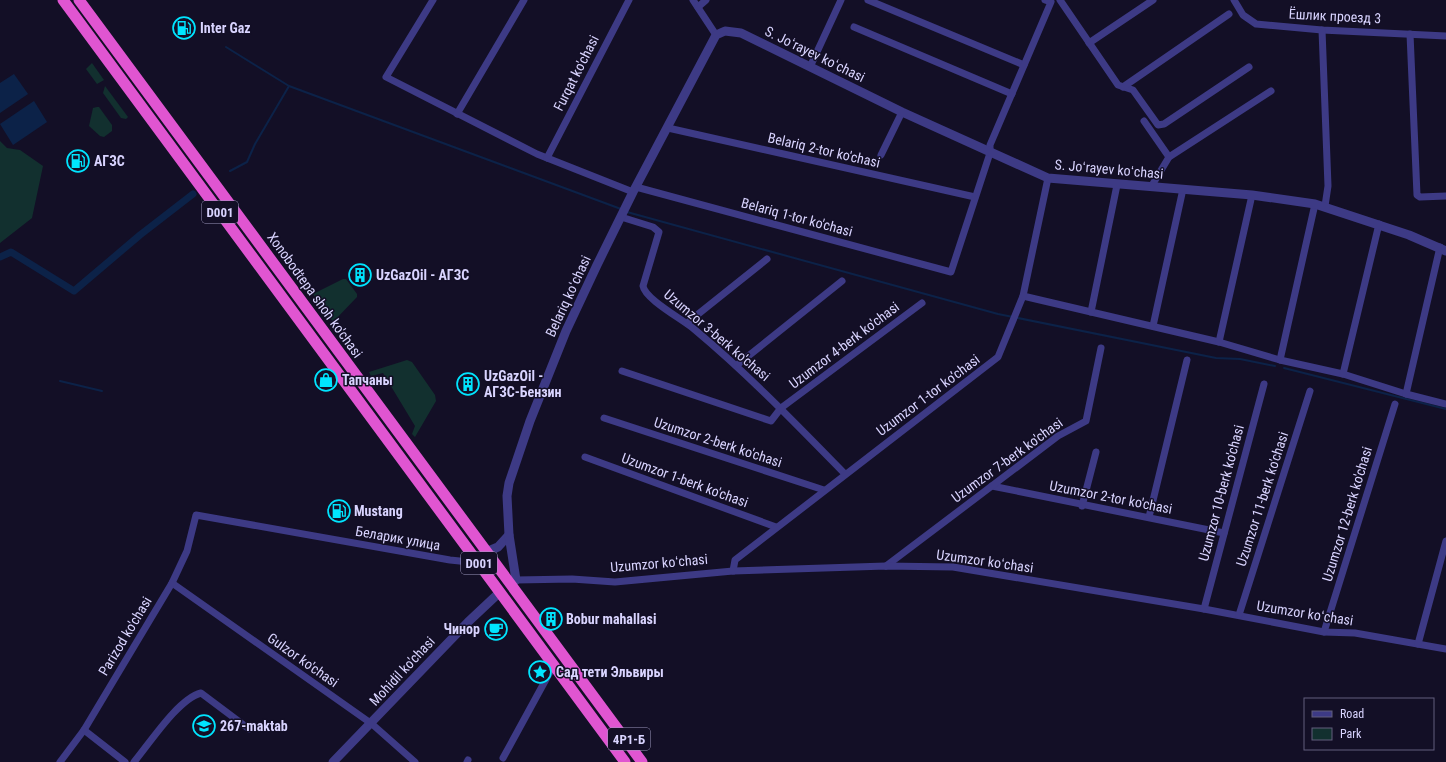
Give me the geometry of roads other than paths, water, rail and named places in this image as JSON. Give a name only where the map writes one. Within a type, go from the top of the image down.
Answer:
[{"type":"highway","name":"Xonobodtepa shoh ko'chasi","points":[[79,0],[486,552],[513,582],[642,762]]},
{"type":"highway","name":"Xonobodtepa shoh ko'chasi","points":[[64,1],[625,762]]},
{"type":"highway","points":[[130,90],[140,83]]},
{"type":"highway","points":[[230,225],[228,217],[230,214],[235,214],[238,216]]},
{"type":"highway","points":[[361,403],[370,395]]},
{"type":"highway","name":"Mohidil ko'chasi","points":[[500,592],[513,582]]},
{"type":"highway","name":"4Р1-Б","points":[[607,715],[651,762]]},
{"type":"highway","points":[[597,724],[619,762]]},
{"type":"street","name":"Belariq 1-tor ko'chasi","points":[[433,0],[386,77],[547,158],[634,189],[951,272],[975,197]]},
{"type":"street","points":[[457,114],[524,0]]},
{"type":"street","name":"Furqat ko'chasi","points":[[547,158],[629,0]]},
{"type":"street","points":[[693,0],[716,35]]},
{"type":"street","points":[[698,7],[706,0]]},
{"type":"street","points":[[810,67],[841,0]]},
{"type":"street","points":[[868,0],[1024,65]]},
{"type":"street","points":[[1060,0],[1118,85],[1133,90],[1154,122],[1161,126],[1249,67]]},
{"type":"street","points":[[1089,43],[1153,0]]},
{"type":"street","name":"Ёшлик проезд 3","points":[[1234,0],[1242,15],[1256,24],[1322,30],[1446,36]]},
{"type":"street","points":[[975,197],[990,153],[990,145],[1050,1]]},
{"type":"street","points":[[1123,87],[1229,14]]},
{"type":"street","points":[[854,28],[1012,94]]},
{"type":"street","points":[[1322,30],[1328,186],[1325,206]]},
{"type":"street","name":"S. Joʻrayev koʻchasi","points":[[716,35],[725,31],[741,33],[902,112],[1048,178],[1117,185],[1151,186],[1252,195],[1315,204],[1379,224],[1443,249]]},
{"type":"street","points":[[1410,34],[1417,195],[1420,197],[1446,196]]},
{"type":"street","name":"Belariq koʻchasi","points":[[513,582],[507,510],[508,489],[528,428],[566,331],[634,189],[668,128],[716,35]]},
{"type":"street","points":[[1151,186],[1169,157],[1271,91]]},
{"type":"street","points":[[881,155],[902,112]]},
{"type":"street","points":[[1144,121],[1169,157]]},
{"type":"street","name":"Belariq 2-tor ko'chasi","points":[[668,128],[975,197]]},
{"type":"street","name":"Uzumzor 1-tor ko‘chasi","points":[[733,571],[735,560],[776,527],[998,358],[1023,296],[1048,178]]},
{"type":"street","points":[[1091,312],[1117,185]]},
{"type":"street","points":[[1153,326],[1183,189]]},
{"type":"street","points":[[1219,342],[1252,195]]},
{"type":"street","points":[[1280,360],[1315,204]]},
{"type":"street","name":"Uzumzor 3-berk ko'chasi","points":[[623,212],[659,232],[643,286],[644,290],[687,323],[737,365],[845,474]]},
{"type":"street","points":[[1343,374],[1379,224]]},
{"type":"street","points":[[1406,394],[1443,249]]},
{"type":"street","points":[[687,323],[767,259]]},
{"type":"street","points":[[737,365],[842,281]]},
{"type":"street","points":[[1023,296],[1219,342],[1280,360],[1343,374],[1406,394],[1446,404]]},
{"type":"street","name":"Uzumzor 4-berk ko'chasi","points":[[622,371],[771,421],[781,408],[922,303]]},
{"type":"street","name":"Uzumzor 7-berk ko'chasi","points":[[886,566],[1058,436],[1086,421],[1101,348]]},
{"type":"street","points":[[1148,517],[1187,360]]},
{"type":"street","name":"Uzumzor 10-berk ko'chasi","points":[[1204,609],[1264,384]]},
{"type":"street","name":"Uzumzor 11-berk ko'chasi","points":[[1239,616],[1310,391]]},
{"type":"street","name":"Uzumzor 12-berk ko'chasi","points":[[1324,632],[1396,404]]},
{"type":"street","name":"Uzumzor 2-berk ko'chasi","points":[[604,418],[824,490]]},
{"type":"street","points":[[1082,506],[1096,452]]},
{"type":"street","name":"Uzumzor 1-berk ko'chasi","points":[[585,457],[776,527]]},
{"type":"street","name":"Uzumzor 2-tor ko'chasi","points":[[992,486],[1082,506],[1148,517],[1224,533]]},
{"type":"street","name":"Беларик улица","points":[[196,515],[450,560],[479,563]]},
{"type":"street","name":"Parizod ko'chasi","points":[[60,762],[84,730],[172,583],[187,551],[196,515]]},
{"type":"street","points":[[486,552],[498,547],[509,535]]},
{"type":"street","points":[[1418,644],[1446,541]]},
{"type":"street","name":"Uzumzor koʻchasi","points":[[513,582],[572,579],[615,582],[733,571],[886,566],[953,567],[1204,609],[1324,632],[1355,633],[1446,649]]},
{"type":"street","name":"Gulzor ko'chasi","points":[[172,583],[372,724],[415,762]]},
{"type":"street","name":"Mohidil ko'chasi","points":[[333,762],[372,724],[468,622],[500,592]]},
{"type":"street","points":[[504,758],[550,672],[556,667]]},
{"type":"street","points":[[134,762],[182,703],[195,694],[201,693],[250,729]]},
{"type":"street","points":[[84,730],[124,762]]},
{"type":"water","points":[[14,74],[28,94],[0,113],[0,83]]},
{"type":"water","points":[[34,101],[47,122],[13,145],[0,124]]},
{"type":"waterway","points":[[226,47],[289,86],[621,209]]},
{"type":"waterway","points":[[230,171],[247,162],[255,144],[289,86]]},
{"type":"waterway","points":[[0,257],[11,252],[74,291],[140,235],[193,194]]},
{"type":"waterway","points":[[627,212],[998,314],[1216,358],[1240,359],[1275,366]]},
{"type":"waterway","points":[[1284,368],[1446,409]]},
{"type":"waterway","points":[[60,381],[102,391]]},
{"type":"place","name":"Inter Gaz","points":[[184,28]]},
{"type":"place","name":"АГЗС","points":[[78,161]]},
{"type":"place","name":"UzGazOil - АГЗС","points":[[360,275]]},
{"type":"place","name":"Тапчаны","points":[[326,380]]},
{"type":"place","name":"UzGazOil - АГЗС-Бензин","points":[[468,384]]},
{"type":"place","name":"Mustang","points":[[339,511]]},
{"type":"place","name":"Bobur mahallasi","points":[[551,619]]},
{"type":"place","name":"Чинор","points":[[496,629]]},
{"type":"place","name":"Сад тети Эльвиры","points":[[540,672]]},
{"type":"place","name":"267-maktab","points":[[204,726]]}]
